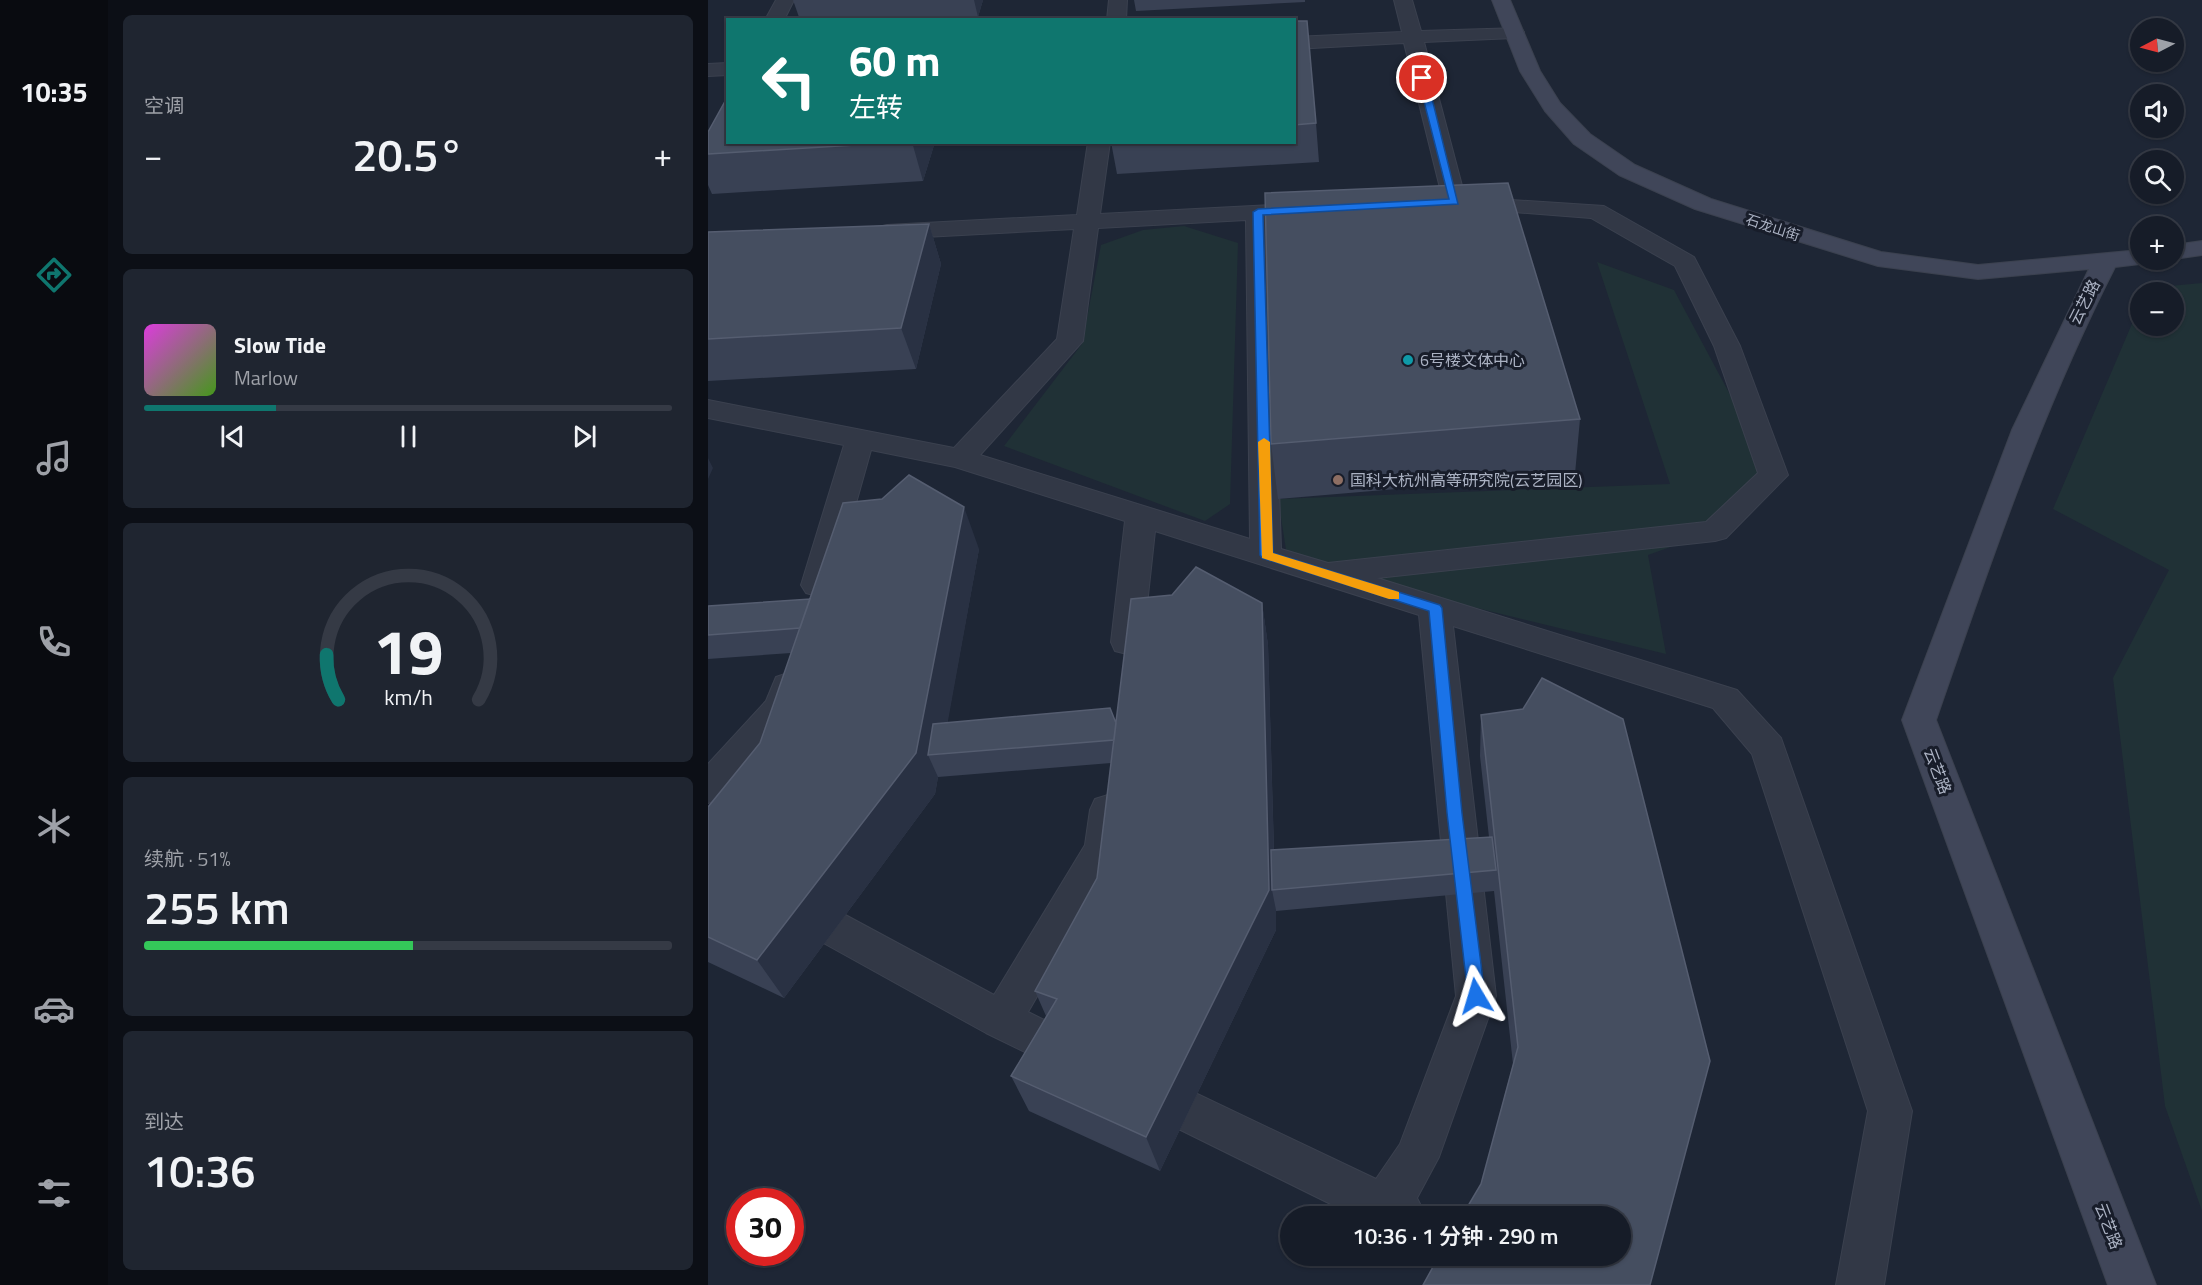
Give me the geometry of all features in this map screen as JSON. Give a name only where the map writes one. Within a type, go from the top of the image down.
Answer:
[{"type":"street","points":[[775,18],[784,0]]},
{"type":"street","points":[[1116,18],[1118,0]]},
{"type":"street","points":[[1403,0],[1455,202]]},
{"type":"street","name":"石龙山街","points":[[1501,0],[1530,71],[1552,107],[1582,139],[1627,170],[1703,204],[1878,259],[1978,273],[2130,258]]},
{"type":"street","points":[[1296,43],[1514,32]]},
{"type":"street","points":[[708,70],[726,69]]},
{"type":"street","points":[[960,459],[1070,341],[1099,144]]},
{"type":"street","points":[[1322,573],[1715,531],[1773,475],[1727,346],[1686,262],[1596,211],[1455,202],[1408,204]]},
{"type":"street","points":[[862,233],[1327,209]]},
{"type":"street","points":[[1258,212],[1266,555]]},
{"type":"street","points":[[2184,251],[2202,248]]},
{"type":"street","name":"云艺路","points":[[2105,262],[2076,316],[1996,503],[1919,720],[2132,1285]]},
{"type":"street","points":[[708,409],[960,459],[1725,699],[1768,748],[1890,1111],[1860,1285]]},
{"type":"street","points":[[808,618],[860,439]]},
{"type":"street","points":[[1123,674],[1141,516]]},
{"type":"street","points":[[1397,1206],[1417,1157],[1476,996],[1435,608]]},
{"type":"street","points":[[708,788],[782,707],[795,662]]},
{"type":"street","points":[[1000,1020],[1104,848],[1111,778]]},
{"type":"street","points":[[760,888],[1000,1020],[1382,1206]]},
{"type":"shaded area","points":[[1184,226],[1238,243],[1230,504],[1205,521],[1004,446],[1082,344],[1101,245],[1143,230]]},
{"type":"shaded area","points":[[1597,262],[1674,290],[1773,475],[1715,531],[1648,555],[1666,654],[1288,562],[1278,499],[1670,484]]},
{"type":"shaded area","points":[[2202,283],[2202,1211],[2165,1106],[2113,678],[2169,570],[2053,509],[2130,328],[2130,336],[2184,336],[2184,285]]},
{"type":"building","points":[[1296,21],[1307,21],[1316,123],[1296,125]]},
{"type":"building","points":[[726,100],[726,144],[872,144],[708,154],[708,132]]},
{"type":"building","name":"6号楼文体中心","points":[[1508,183],[1580,419],[1271,444],[1265,193]]},
{"type":"building","points":[[929,224],[901,328],[708,339],[708,232]]},
{"type":"building","points":[[909,475],[964,507],[916,753],[757,960],[708,937],[708,807],[760,743],[843,503],[882,499]]},
{"type":"building","points":[[1196,567],[1262,603],[1269,890],[1146,1137],[1011,1076],[1057,999],[1035,991],[1097,878],[1131,599],[1172,595]]},
{"type":"building","points":[[810,599],[800,628],[708,635],[708,606]]},
{"type":"building","points":[[1542,678],[1623,719],[1710,1061],[1650,1285],[1423,1285],[1433,1266],[1631,1266],[1631,1206],[1468,1206],[1481,1184],[1518,1047],[1481,715],[1523,709]]},
{"type":"building","points":[[1110,708],[1116,723],[1114,740],[928,755],[933,724]]},
{"type":"building","points":[[1492,837],[1496,870],[1272,890],[1271,850]]},
{"type":"slow traffic","points":[[1264,442],[1266,555],[1394,596]]},
{"type":"place","name":"6号楼文体中心","points":[[1408,360]]},
{"type":"place","name":"国科大杭州高等研究院(云艺园区)","points":[[1338,480]]},
{"type":"route","points":[[1422,78],[1455,202],[1258,212],[1266,555],[1435,608],[1476,996]]}]
